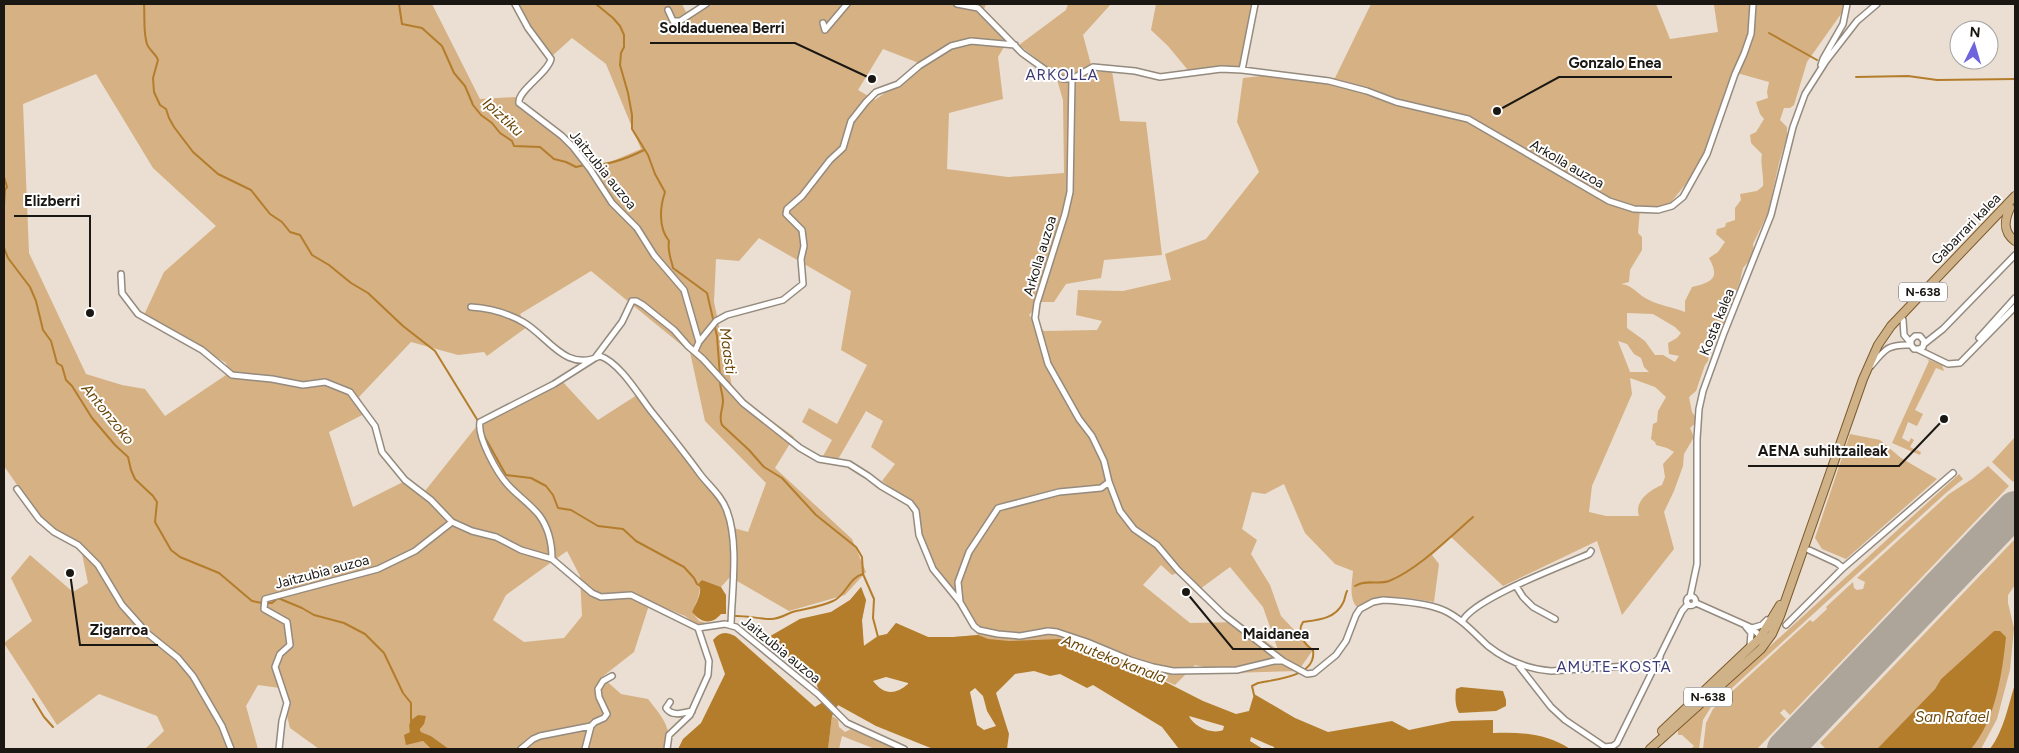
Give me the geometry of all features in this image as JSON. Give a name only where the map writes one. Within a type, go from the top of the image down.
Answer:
[{"type":"main road","name":"Gabarrari kalea","points":[[1650,749],[1749,660],[1772,634],[1868,365],[1878,345],[1891,326],[2015,196]]},
{"type":"main road","name":"Gabarrari kalea","points":[[1855,404],[1872,366],[1888,339],[1903,320],[2013,205]]},
{"type":"main road","points":[[2013,205],[2005,221],[2005,227],[2015,241]]},
{"type":"main road","points":[[1903,320],[1905,315],[1918,301],[1920,295]]},
{"type":"main road","name":"Gabarrari kalea","points":[[1760,638],[1776,613],[1790,585]]},
{"type":"main road","name":"N-638","points":[[1643,749],[1760,638]]},
{"type":"street","name":"Jaitzubia auzoa","points":[[515,4],[528,28],[551,59],[550,63],[536,80],[520,96],[519,104],[562,136],[573,147],[612,203],[637,228],[654,255],[684,290],[700,342]]},
{"type":"street","points":[[668,10],[673,21],[680,21],[706,4]]},
{"type":"street","points":[[823,23],[825,30],[848,4]]},
{"type":"street","points":[[957,4],[978,8],[1022,53],[1047,71],[1063,79],[1072,79]]},
{"type":"street","points":[[1242,70],[1254,4]]},
{"type":"street","name":"Arkolla auzoa","points":[[1462,622],[1443,610],[1393,601],[1373,602],[1360,609],[1356,614],[1346,641],[1336,655],[1314,673],[1307,674],[1283,661],[1224,615],[1178,570],[1157,545],[1134,529],[1120,511],[1109,482],[1104,461],[1092,436],[1079,419],[1048,364],[1036,318],[1037,303],[1070,192],[1072,79],[1093,67],[1135,71],[1160,78],[1221,69],[1329,81],[1367,91],[1396,102],[1468,119],[1609,201],[1634,209],[1658,210],[1672,206],[1684,197],[1707,154],[1751,34],[1753,4]]},
{"type":"street","points":[[1821,68],[1823,59],[1843,24],[1847,4]]},
{"type":"street","points":[[1821,68],[1857,21],[1877,4]]},
{"type":"street","points":[[695,351],[716,321],[727,315],[783,300],[803,284],[802,259],[804,246],[802,230],[786,214],[787,209],[802,196],[830,160],[843,148],[851,122],[876,92],[898,84],[919,66],[952,46],[971,41],[1015,45]]},
{"type":"street","name":"Kosta kalea","points":[[1690,596],[1697,564],[1696,439],[1703,391],[1771,215],[1805,94],[1821,68]]},
{"type":"street","points":[[1917,349],[1922,348],[1924,344],[1943,329],[2015,255]]},
{"type":"street","points":[[121,274],[122,293],[138,314],[202,350],[232,375],[272,379],[303,385],[325,382],[350,392],[375,426],[382,452],[405,480],[430,500],[452,522],[472,531],[496,537],[521,550],[552,559],[592,593],[601,597],[631,595],[698,628],[709,661],[708,675],[692,711],[669,736],[667,749]]},
{"type":"street","points":[[1952,365],[2015,298]]},
{"type":"street","points":[[552,559],[549,536],[539,515],[507,484],[489,453],[479,428],[480,422],[548,387],[595,358],[622,322],[632,301],[636,300],[674,330],[743,403],[800,448],[819,459],[849,464],[910,503],[916,511],[919,536],[933,569],[960,602],[974,626],[979,630],[1009,635],[1057,632],[1153,668],[1173,671],[1237,670],[1283,661]]},
{"type":"street","name":"Jaitzubia auzoa","points":[[471,307],[490,308],[523,322],[567,357],[577,360],[600,356],[605,358],[624,376],[714,490],[727,510],[733,552],[731,624]]},
{"type":"street","points":[[1903,320],[1904,335],[1917,349],[1952,365],[1960,362],[2015,307]]},
{"type":"street","name":"Gabarrari kalea","points":[[1872,366],[1888,347],[1911,343],[1913,337],[1918,336],[1923,339],[1924,344]]},
{"type":"street","points":[[1786,625],[1843,568],[1953,473]]},
{"type":"street","points":[[960,602],[958,582],[969,552],[998,508],[1059,492],[1101,488],[1109,482]]},
{"type":"street","points":[[17,489],[39,519],[54,532],[78,545],[98,564],[122,605],[147,632],[178,658],[194,676],[222,726],[231,749]]},
{"type":"street","name":"Jaitzubia auzoa","points":[[279,749],[286,703],[275,667],[280,654],[290,645],[290,630],[287,622],[264,609],[265,599],[378,569],[415,551],[452,522]]},
{"type":"street","points":[[1809,550],[1837,563],[1843,568]]},
{"type":"street","points":[[1591,551],[1589,554],[1492,597],[1467,615],[1462,622],[1489,646],[1517,664],[1537,670],[1551,671],[1655,665]]},
{"type":"street","points":[[1516,586],[1533,607],[1555,619]]},
{"type":"street","points":[[1517,664],[1551,707],[1565,720],[1599,743],[1606,747],[1611,747],[1617,743],[1682,611],[1688,604],[1687,600],[1690,596],[1695,598],[1696,603]]},
{"type":"street","points":[[1688,604],[1696,603],[1752,628],[1760,638],[1759,645],[1749,660]]},
{"type":"street","points":[[1752,628],[1762,625],[1776,613]]},
{"type":"street","name":"Jaitzubia auzoa","points":[[698,628],[731,624],[818,694],[847,723],[904,749]]},
{"type":"street","points":[[1746,626],[1752,637],[1749,649]]},
{"type":"street","points":[[1642,665],[1647,671],[1648,679]]},
{"type":"street","points":[[1530,679],[1532,671],[1537,670]]},
{"type":"street","points":[[585,749],[591,726],[607,714],[598,689],[603,681],[612,676]]},
{"type":"street","points":[[670,702],[666,708],[668,711],[676,714],[692,711]]},
{"type":"street","points":[[521,749],[540,736],[591,726]]},
{"type":"shaded area","points":[[4,4],[432,4],[480,99],[515,97],[574,141],[591,170],[641,149],[606,64],[572,38],[551,57],[531,28],[519,4],[682,4],[686,12],[701,4],[986,4],[983,12],[1009,39],[998,57],[1003,99],[949,113],[947,169],[1008,177],[1064,173],[1063,100],[1055,73],[1019,45],[1066,10],[1068,4],[1111,4],[1083,35],[1093,72],[1112,71],[1120,121],[1146,122],[1162,255],[1104,260],[1101,278],[1066,284],[1054,302],[1041,302],[1029,315],[1044,331],[1097,330],[1102,321],[1076,315],[1078,290],[1123,291],[1171,280],[1165,254],[1206,239],[1259,172],[1237,122],[1243,78],[1288,73],[1335,78],[1371,4],[1656,4],[1670,39],[1718,32],[1714,5],[1848,4],[1807,62],[1794,105],[1790,108],[1784,108],[1780,120],[1787,127],[1787,136],[1768,213],[1753,244],[1755,258],[1743,268],[1724,323],[1710,348],[1708,361],[1696,391],[1689,397],[1692,412],[1698,421],[1690,428],[1694,437],[1684,454],[1683,466],[1664,512],[1674,549],[1622,615],[1597,541],[1503,586],[1451,537],[1432,555],[1439,564],[1434,602],[1385,597],[1356,606],[1352,594],[1353,571],[1335,564],[1305,533],[1284,484],[1265,494],[1252,492],[1242,529],[1257,540],[1251,554],[1270,585],[1281,616],[1313,650],[1298,671],[1231,673],[1195,665],[1175,685],[1148,673],[1124,666],[880,663],[823,701],[815,680],[767,638],[800,619],[831,612],[850,600],[861,587],[866,600],[862,620],[863,646],[878,636],[887,634],[896,623],[928,637],[978,635],[969,624],[927,556],[915,506],[882,481],[895,464],[871,447],[883,421],[866,411],[837,461],[822,458],[832,440],[802,422],[809,408],[837,424],[867,365],[841,350],[851,291],[759,238],[739,261],[716,259],[714,302],[732,386],[744,400],[794,437],[775,468],[852,539],[866,572],[845,595],[789,611],[730,577],[721,587],[702,580],[698,598],[692,612],[699,621],[707,623],[706,625],[696,624],[685,616],[650,602],[634,652],[602,677],[621,694],[648,699],[668,730],[667,743],[662,749],[449,749],[431,736],[421,732],[418,715],[411,722],[406,744],[423,741],[431,749],[319,749],[290,728],[280,688],[258,685],[246,706],[258,749],[145,749],[164,731],[157,716],[99,694],[57,725],[4,643],[32,621],[11,578],[30,555],[73,592],[88,583],[80,544],[48,530],[4,466]],"holes":[[[883,49],[924,65],[875,100],[858,90]],[[1737,73],[1769,82],[1768,98],[1756,102],[1764,119],[1756,132],[1750,135],[1751,143],[1762,154],[1763,186],[1757,191],[1740,194],[1741,200],[1735,208],[1735,220],[1726,223],[1725,227],[1717,229],[1716,234],[1725,242],[1718,252],[1709,258],[1714,270],[1713,278],[1710,281],[1692,287],[1685,301],[1685,312],[1652,301],[1630,287],[1621,284],[1629,282],[1630,270],[1642,250],[1642,237],[1638,233],[1640,209],[1667,207],[1707,154]],[[96,74],[153,168],[216,226],[164,272],[144,315],[226,363],[229,373],[165,416],[145,389],[122,385],[86,374],[29,253],[23,104]],[[591,271],[690,352],[705,421],[766,483],[748,532],[730,527],[713,487],[637,395],[598,420],[562,381],[476,427],[421,496],[403,482],[353,507],[329,432],[368,412],[359,397],[411,342],[458,355],[484,352],[487,356],[527,327],[520,314]],[[1627,313],[1653,314],[1675,327],[1681,333],[1677,338],[1668,343],[1669,354],[1679,356],[1675,362],[1663,355],[1655,355],[1645,341],[1627,328]],[[1618,341],[1627,344],[1634,354],[1641,358],[1644,367],[1649,372],[1630,372]],[[1630,378],[1655,387],[1666,397],[1658,411],[1657,422],[1653,424],[1651,439],[1656,445],[1674,452],[1663,464],[1665,477],[1662,485],[1648,493],[1641,501],[1638,511],[1639,516],[1606,516],[1589,512],[1592,486],[1632,394]],[[567,551],[580,576],[582,616],[564,638],[524,642],[493,620],[506,595]],[[1161,565],[1172,575],[1183,570],[1200,589],[1230,567],[1263,607],[1278,650],[1239,622],[1190,623],[1143,585]]]},
{"type":"shaded area","points":[[1156,4],[1256,4],[1243,70],[1192,75],[1168,46],[1151,30]]},
{"type":"shaded area","points":[[1927,359],[1942,365],[1944,371],[1936,368],[1915,410],[1923,414],[1917,426],[1908,422],[1902,438],[1909,442],[1911,438],[1914,440],[1910,447],[1921,452],[1920,455],[1892,443],[1929,361]]},
{"type":"shaded area","points":[[1850,434],[1880,440],[1901,458],[1937,479],[1846,559],[1822,549],[1815,538]]},
{"type":"shaded area","points":[[2015,437],[2015,479],[2013,482],[1992,462]]},
{"type":"shaded area","points":[[1988,466],[2009,486],[1790,715],[1784,709],[1780,713],[1786,719],[1757,749],[1703,749],[1706,723],[1713,709],[1810,620],[1813,622],[1853,582],[1854,588],[1857,590],[1863,589],[1865,582],[1857,578],[1949,494]]},
{"type":"shaded area","points":[[1959,474],[1963,479],[1711,707],[1703,720],[1699,749],[1691,749],[1694,746],[1682,735],[1678,735],[1678,730]]},
{"type":"shaded area","points":[[2015,539],[2015,585],[2008,595],[2014,628],[2010,670],[1997,719],[1981,749],[1971,749],[1982,730],[1994,631],[1941,679],[1935,689],[1877,749],[1826,749],[1820,743]]},
{"type":"shaded area","points":[[832,716],[838,720],[839,727],[845,732],[851,729],[900,749],[875,749],[842,736],[839,749],[828,749]]},
{"type":"water","points":[[702,580],[721,587],[726,595],[726,614],[721,614],[710,621],[698,618],[692,612],[700,590],[699,583]]},
{"type":"water","points":[[861,587],[866,600],[862,620],[864,646],[878,636],[887,634],[896,623],[928,637],[978,635],[988,639],[1009,641],[1060,639],[1124,666],[1148,673],[1203,701],[1236,714],[1249,711],[1254,694],[1295,718],[1328,732],[1392,721],[1409,730],[1452,721],[1493,720],[1493,733],[1513,733],[1543,737],[1570,749],[1274,749],[1274,747],[1251,737],[1250,741],[1263,749],[1179,749],[1162,727],[1093,685],[1087,688],[1060,674],[1050,676],[1034,671],[1015,674],[996,693],[1009,734],[1007,749],[933,749],[876,726],[838,705],[832,716],[828,749],[678,749],[683,739],[701,723],[725,674],[713,640],[716,637],[723,633],[735,636],[815,707],[823,702],[815,680],[767,638],[800,619],[831,612],[850,600]],"holes":[[[886,677],[908,683],[908,684],[894,692],[885,691],[873,681]],[[975,688],[983,696],[987,711],[996,726],[984,730],[977,725],[970,692]],[[1189,716],[1224,726],[1223,730],[1208,730],[1203,729],[1191,720]]]},
{"type":"water","name":"San Rafael","points":[[1994,631],[2000,631],[2006,637],[2000,681],[1992,710],[1980,737],[1971,749],[1877,749],[1935,689],[1941,679]]},
{"type":"water","points":[[2015,684],[2015,749],[1990,749],[2002,726]]},
{"type":"water","points":[[1461,687],[1503,691],[1506,706],[1496,711],[1459,713],[1455,699],[1456,689]]},
{"type":"water","points":[[418,715],[426,716],[424,724],[420,729],[421,732],[431,736],[449,749],[431,749],[423,741],[406,745],[404,735],[410,732],[410,722]]},
{"type":"waterway","points":[[144,4],[146,39],[148,46],[158,60],[153,78],[154,92],[160,105],[166,109],[174,127],[193,152],[218,174],[251,190],[270,214],[282,222],[290,232],[300,235],[312,255],[368,293],[403,326],[435,351],[478,421]]},
{"type":"waterway","name":"Ipiztiku","points":[[399,4],[402,24],[422,28],[442,46],[454,73],[465,86],[473,105],[500,133],[512,141],[514,146],[540,147],[554,159],[576,167],[585,165]]},
{"type":"waterway","name":"Maasti","points":[[596,4],[613,18],[620,26],[624,35],[624,47],[621,53],[620,65],[628,93],[632,115],[632,129],[648,155],[655,174],[665,192],[661,217],[663,230],[669,241],[673,268],[707,293],[717,336],[720,376]]},
{"type":"waterway","points":[[1769,33],[1817,60]]},
{"type":"waterway","points":[[1856,77],[1908,76],[1937,80],[2015,79]]},
{"type":"waterway","name":"Ipiztiku","points":[[589,165],[618,161],[644,150]]},
{"type":"waterway","name":"Antonzoko","points":[[4,177],[7,187],[5,190],[4,206]]},
{"type":"waterway","name":"Antonzoko","points":[[4,248],[8,258],[30,287],[36,301],[43,330],[51,341],[57,363],[62,366],[66,380],[72,386],[92,418],[128,457],[135,479],[157,502],[155,522],[171,550],[180,557],[219,573],[252,601],[262,603]]},
{"type":"waterway","name":"Maasti","points":[[720,381],[723,401],[722,425],[764,467],[782,478],[816,515],[856,547],[862,557],[863,574],[874,599],[873,618],[878,637]]},
{"type":"waterway","points":[[483,434],[506,475],[531,478],[546,486],[553,495],[558,508],[571,510],[598,526],[623,529],[636,541],[684,567],[697,584],[702,587]]},
{"type":"waterway","points":[[1355,586],[1363,583],[1385,582],[1400,576],[1433,552],[1473,517]]},
{"type":"waterway","points":[[733,616],[775,619],[793,612],[824,605],[837,599],[854,579],[863,574]]},
{"type":"waterway","points":[[1254,695],[1252,686],[1294,675],[1309,666],[1313,659],[1313,650],[1302,638],[1300,630],[1303,622],[1331,616],[1344,602],[1347,591]]},
{"type":"waterway","name":"Antonzoko","points":[[267,603],[272,603],[278,598],[314,615],[344,623],[365,634],[384,653],[403,693],[411,703],[411,721]]},
{"type":"waterway","points":[[33,699],[44,717],[53,727]]},
{"type":"runway","points":[[1785,749],[2015,509]]},
{"type":"place","name":"Soldaduenea Berri","points":[[872,79]]},
{"type":"place","name":"Gonzalo Enea","points":[[1497,111]]},
{"type":"place","name":"Elizberri","points":[[90,313]]},
{"type":"place","name":"AENA suhiltzaileak","points":[[1944,419]]},
{"type":"place","name":"Zigarroa","points":[[70,573]]},
{"type":"place","name":"Maidanea","points":[[1186,592]]},
{"type":"district","name":"ARKOLLA","points":[[1062,75]]},
{"type":"district","name":"AMUTE-KOSTA","points":[[1614,667]]},
{"type":"water label","name":"Amuteko kanala","points":[[1114,659]]}]
